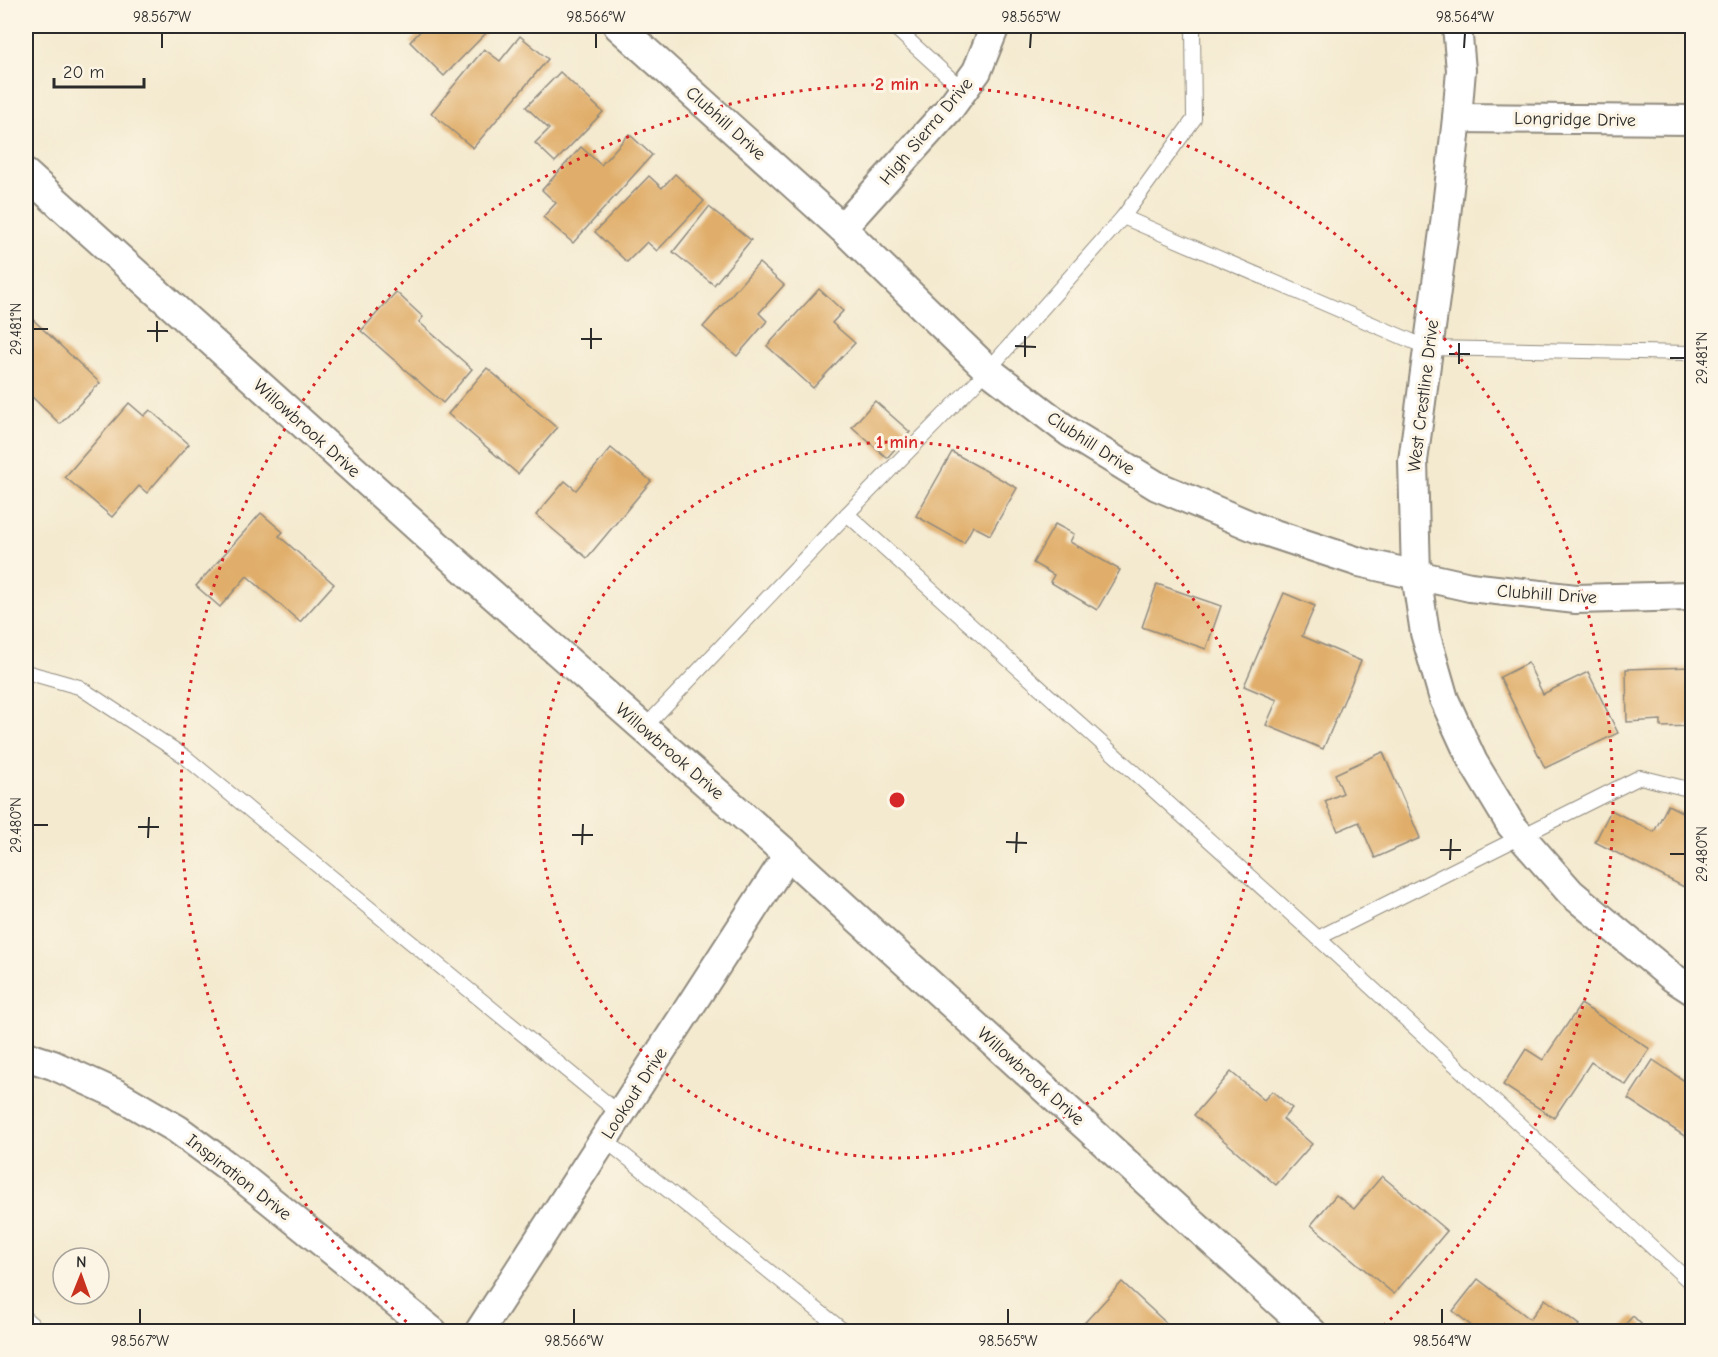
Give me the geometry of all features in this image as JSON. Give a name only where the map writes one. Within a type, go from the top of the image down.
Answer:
[{"type":"street","name":"Clubhill Drive","points":[[618,26],[842,228],[988,369],[1069,432],[1157,486],[1259,529],[1359,562],[1470,587],[1576,599],[1692,596]]},
{"type":"street","name":"High Sierra Drive","points":[[842,228],[950,108],[976,71],[995,26]]},
{"type":"street","name":"West Crestline Drive","points":[[1457,26],[1461,70],[1457,118],[1413,461],[1416,574],[1425,633],[1444,699],[1473,762],[1511,825],[1571,893],[1672,977],[1692,990]]},
{"type":"street","name":"Longridge Drive","points":[[1457,118],[1692,120]]},
{"type":"street","name":"Willowbrook Drive","points":[[26,174],[476,580],[788,855],[1312,1332]]},
{"type":"street","name":"Lookout Drive","points":[[479,1332],[788,855]]},
{"type":"street","name":"Inspiration Drive","points":[[26,1056],[53,1065],[117,1094],[177,1129],[234,1171],[433,1332]]},
{"type":"lane","points":[[892,26],[963,90]]},
{"type":"lane","points":[[644,728],[988,369],[1123,217],[1194,119],[1193,26]]},
{"type":"lane","points":[[1123,217],[1428,348],[1692,353]]},
{"type":"lane","points":[[847,514],[1318,938],[1692,1284]]},
{"type":"lane","points":[[26,672],[79,687],[184,756],[620,1114]]},
{"type":"lane","points":[[1318,938],[1640,777],[1692,790]]},
{"type":"lane","points":[[604,1139],[845,1332]]},
{"type":"lane","points":[[26,1319],[41,1332]]},
{"type":"building","points":[[425,26],[493,26],[444,76],[410,42]]},
{"type":"building","points":[[520,36],[548,59],[473,148],[431,113],[484,49],[500,61]]},
{"type":"building","points":[[560,72],[603,112],[555,162],[535,143],[549,129],[526,107]]},
{"type":"building","points":[[629,134],[652,155],[573,243],[543,217],[556,203],[542,190],[581,147],[601,165]]},
{"type":"building","points":[[675,174],[704,201],[657,251],[647,242],[627,262],[595,232],[649,176],[662,188]]},
{"type":"building","points":[[709,207],[751,240],[714,285],[673,252]]},
{"type":"building","points":[[759,263],[784,285],[759,313],[767,321],[737,356],[703,327]]},
{"type":"building","points":[[819,289],[843,311],[832,323],[855,343],[813,388],[767,346]]},
{"type":"building","points":[[396,292],[423,317],[419,322],[472,369],[443,403],[361,331]]},
{"type":"building","points":[[26,313],[100,383],[60,424],[26,391]]},
{"type":"building","points":[[487,368],[557,428],[518,474],[448,414]]},
{"type":"building","points":[[875,401],[910,432],[887,458],[852,427]]},
{"type":"building","points":[[129,403],[144,416],[150,410],[189,444],[147,493],[139,486],[112,517],[65,477]]},
{"type":"building","points":[[611,448],[651,481],[587,558],[536,515],[565,481],[576,490]]},
{"type":"building","points":[[952,452],[1017,488],[990,535],[973,526],[964,543],[916,516]]},
{"type":"building","points":[[261,513],[283,532],[279,536],[334,584],[300,622],[247,576],[220,607],[196,586]]},
{"type":"building","points":[[1055,524],[1074,534],[1070,542],[1120,570],[1097,610],[1050,582],[1054,575],[1033,563]]},
{"type":"building","points":[[1157,584],[1221,606],[1206,649],[1142,627]]},
{"type":"building","points":[[1284,593],[1315,606],[1302,636],[1361,661],[1323,749],[1266,725],[1277,700],[1244,686]]},
{"type":"building","points":[[1528,663],[1543,694],[1588,672],[1618,733],[1545,768],[1500,677]]},
{"type":"building","points":[[1692,667],[1692,726],[1661,727],[1661,720],[1627,722],[1626,669]]},
{"type":"building","points":[[1383,752],[1420,838],[1375,858],[1359,822],[1338,831],[1325,801],[1343,793],[1335,774]]},
{"type":"building","points":[[1668,805],[1692,817],[1692,891],[1595,842],[1611,810],[1654,832]]},
{"type":"building","points":[[1581,1004],[1650,1049],[1626,1085],[1591,1062],[1554,1118],[1503,1085],[1526,1049],[1543,1060]]},
{"type":"building","points":[[1653,1060],[1692,1086],[1692,1141],[1628,1099]]},
{"type":"building","points":[[1231,1072],[1264,1100],[1272,1091],[1292,1108],[1283,1119],[1312,1144],[1276,1185],[1194,1115]]},
{"type":"building","points":[[1382,1176],[1447,1231],[1394,1294],[1311,1225],[1336,1195],[1354,1209]]},
{"type":"building","points":[[1478,1279],[1530,1319],[1545,1299],[1579,1325],[1574,1332],[1479,1332],[1453,1311]]},
{"type":"building","points":[[1122,1282],[1176,1332],[1076,1332]]},
{"type":"building","points":[[1633,1316],[1649,1332],[1618,1332]]}]
